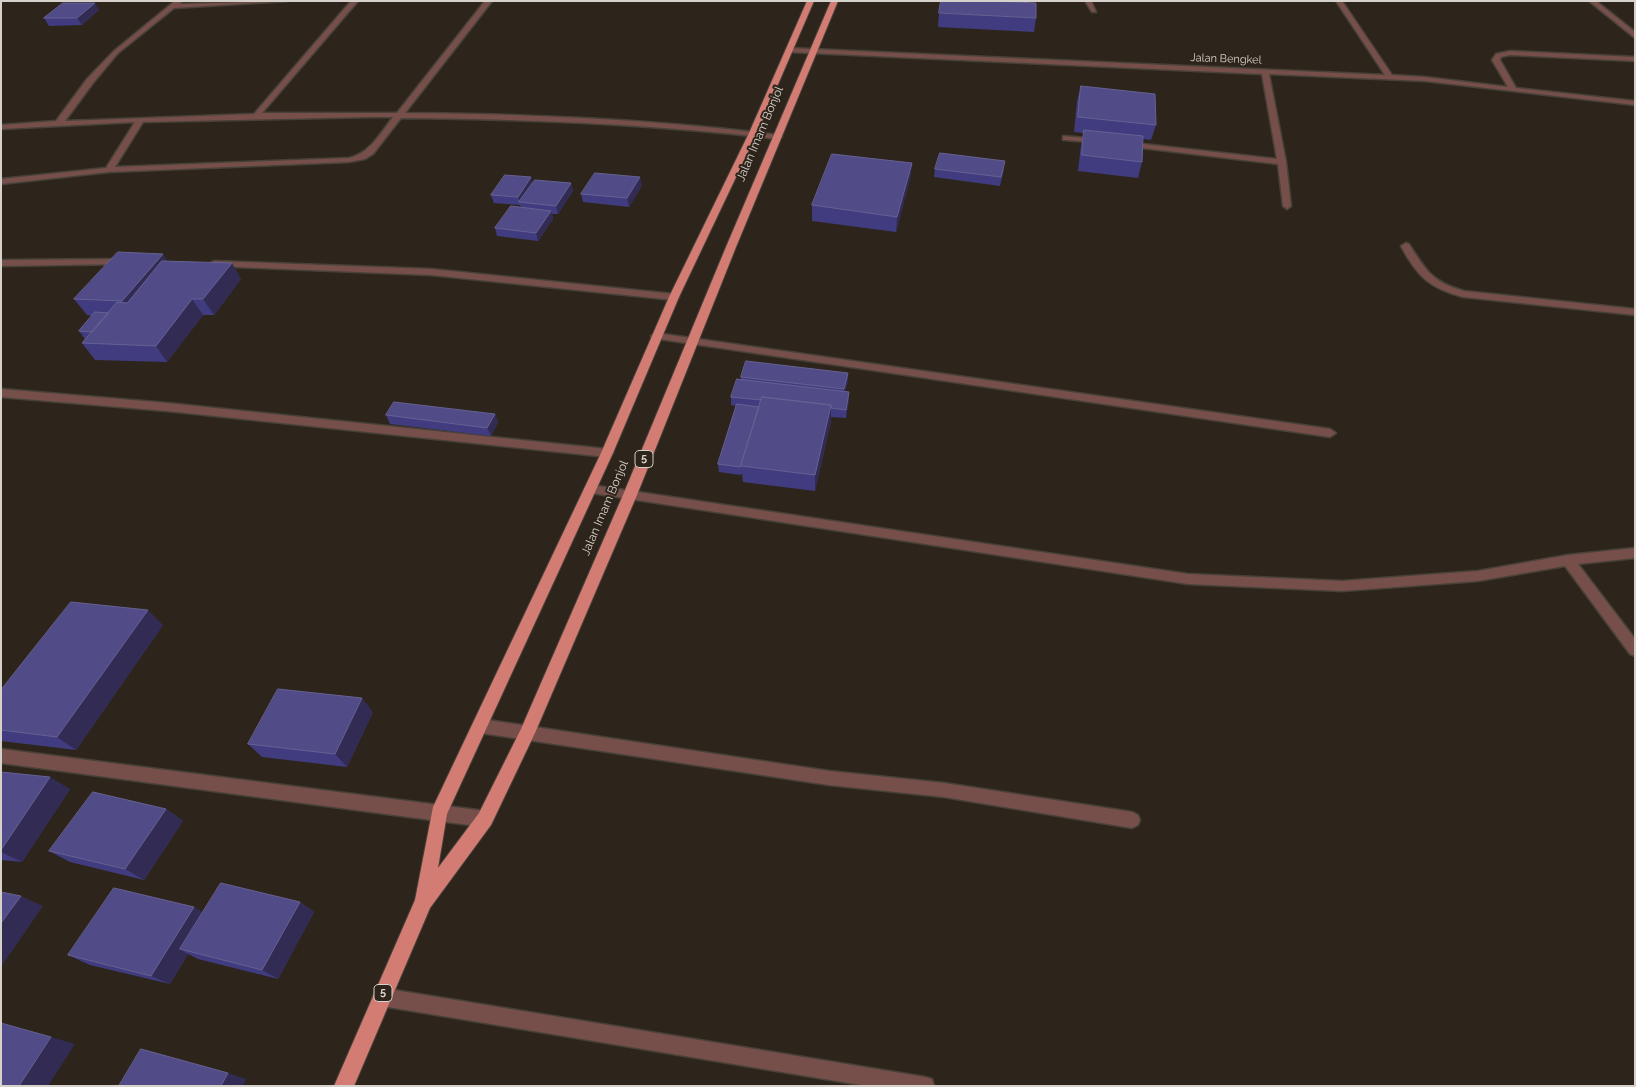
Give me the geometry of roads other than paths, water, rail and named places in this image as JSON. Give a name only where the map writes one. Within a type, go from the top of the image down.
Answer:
[{"type":"highway","name":"Jalan Imam Bonjol","points":[[424,902],[439,812],[591,489],[656,336],[753,133],[811,1]]},
{"type":"highway","name":"Jalan Imam Bonjol","points":[[344,1086],[424,902],[485,819],[527,733],[630,495],[835,1]]},
{"type":"street","points":[[59,123],[90,81],[116,52],[176,3],[285,1]]},
{"type":"street","points":[[256,116],[355,1]]},
{"type":"street","points":[[1,182],[109,170],[357,159],[370,152],[489,1]]},
{"type":"street","points":[[1088,1],[1094,11]]},
{"type":"street","points":[[1339,1],[1390,77]]},
{"type":"street","points":[[1592,1],[1635,36]]},
{"type":"street","name":"Jalan Bengkel","points":[[789,50],[1390,77],[1434,80],[1635,103]]},
{"type":"street","points":[[1513,89],[1496,60],[1498,55],[1510,53],[1635,59]]},
{"type":"street","points":[[1264,72],[1282,162],[1288,206]]},
{"type":"street","points":[[1,127],[256,116],[399,115],[633,122],[778,137]]},
{"type":"street","points":[[109,170],[140,120]]},
{"type":"street","points":[[1066,138],[1106,142]]},
{"type":"street","points":[[1115,143],[1282,162]]},
{"type":"street","points":[[1406,246],[1419,271],[1427,280],[1462,294],[1635,312]]},
{"type":"street","points":[[1,263],[131,262]]},
{"type":"street","points":[[206,264],[431,272],[674,297]]},
{"type":"street","points":[[656,336],[1330,433]]},
{"type":"street","points":[[1,403],[5,393],[167,407],[607,453]]},
{"type":"street","points":[[591,489],[1188,579],[1342,586],[1478,576],[1568,560],[1635,553]]},
{"type":"street","points":[[1568,560],[1635,650]]},
{"type":"street","points":[[481,726],[829,778],[944,790],[1132,820]]},
{"type":"street","points":[[1,756],[485,819]]},
{"type":"street","points":[[382,997],[925,1086]]}]
